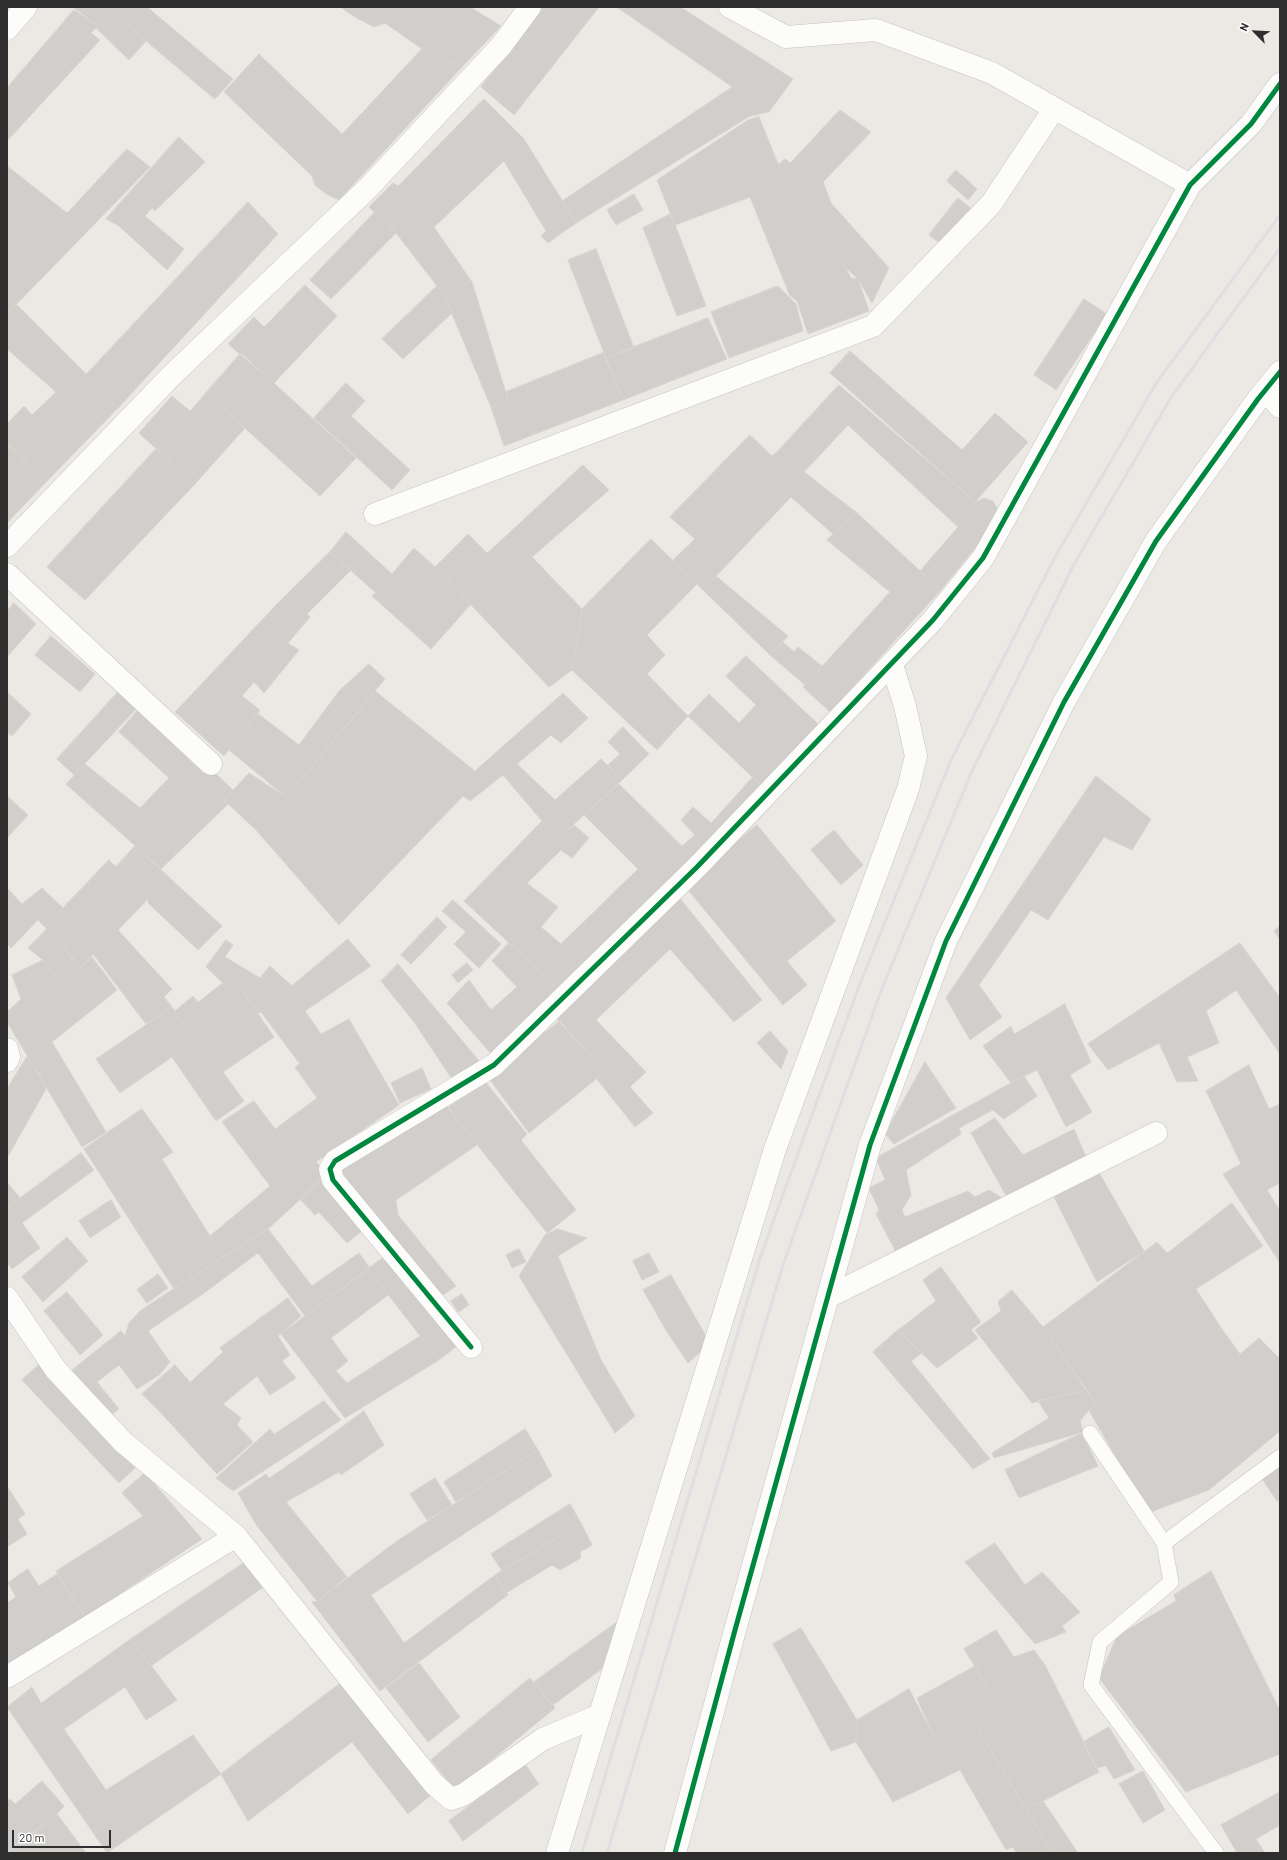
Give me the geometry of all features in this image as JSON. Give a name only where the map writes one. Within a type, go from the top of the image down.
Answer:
[{"type":"street","points":[[7,29],[26,7]]},
{"type":"street","points":[[730,7],[786,37],[876,30],[992,73],[1190,185]]},
{"type":"street","points":[[7,546],[170,377],[368,188],[501,46],[524,9]]},
{"type":"street","points":[[471,1347],[333,1180],[330,1169],[335,1160],[494,1065],[697,867],[892,665],[933,620],[983,558],[1190,185],[1251,124],[1280,84]]},
{"type":"street","points":[[375,514],[873,326],[991,204],[1054,109]]},
{"type":"street","points":[[675,1853],[734,1630],[870,1145],[946,941],[1064,702],[1152,548],[1265,390],[1280,372]]},
{"type":"street","points":[[1265,390],[1280,407]]},
{"type":"street","points":[[7,574],[211,764]]},
{"type":"street","points":[[557,1853],[775,1149],[908,789],[916,756],[905,706],[892,665]]},
{"type":"street","points":[[7,1049],[9,1056],[7,1060]]},
{"type":"street","points":[[828,1297],[1156,1133]]},
{"type":"street","points":[[7,1298],[56,1370],[123,1442],[236,1536],[434,1784],[451,1798],[463,1795],[543,1739],[600,1716]]},
{"type":"street","points":[[7,1677],[236,1536]]},
{"type":"lane","points":[[1090,1433],[1164,1543],[1171,1582],[1100,1642],[1091,1685],[1216,1853]]},
{"type":"lane","points":[[1164,1543],[1280,1457]]},
{"type":"building","points":[[73,7],[106,7],[146,41],[129,60],[96,28],[98,26]]},
{"type":"building","points":[[106,7],[147,7],[233,79],[215,99]]},
{"type":"building","points":[[343,7],[470,7],[501,26],[462,67],[422,49],[385,23],[374,27],[355,17],[343,9]]},
{"type":"building","points":[[542,7],[599,7],[514,115],[481,87]]},
{"type":"building","points":[[617,7],[680,7],[793,79],[769,112],[750,116],[576,223],[562,201],[732,87]]},
{"type":"building","points":[[74,10],[98,26],[91,33],[100,40],[7,141],[7,88]]},
{"type":"building","points":[[422,49],[462,67],[339,200],[326,194],[315,185],[312,176],[224,92],[259,54],[342,134]]},
{"type":"building","points":[[484,99],[524,139],[576,223],[548,243],[541,236],[546,231],[504,161],[434,227],[472,282],[444,295],[393,229],[369,207],[393,183],[398,186]]},
{"type":"building","points":[[840,110],[871,132],[823,182],[831,203],[889,268],[872,303],[858,279],[845,267],[783,176],[778,165],[785,159],[790,163]]},
{"type":"building","points":[[759,117],[783,176],[851,278],[858,279],[869,311],[808,334],[797,301],[790,296],[750,197],[675,225],[657,180],[748,120]]},
{"type":"building","points":[[179,137],[205,162],[155,211],[152,208],[145,216],[184,249],[167,270],[119,226],[106,219]]},
{"type":"building","points":[[127,149],[150,167],[7,314],[7,166],[67,213]]},
{"type":"building","points":[[956,170],[977,189],[968,200],[947,181]]},
{"type":"building","points":[[634,194],[643,210],[616,225],[607,210]]},
{"type":"building","points":[[958,198],[974,211],[945,247],[929,235]]},
{"type":"building","points":[[248,202],[278,234],[118,408],[83,378]]},
{"type":"building","points":[[375,212],[396,233],[331,299],[310,280]]},
{"type":"building","points":[[671,214],[706,306],[677,316],[643,228]]},
{"type":"building","points":[[596,249],[609,283],[581,294],[568,260]]},
{"type":"building","points":[[472,282],[508,400],[491,407],[444,295]]},
{"type":"building","points":[[609,283],[634,348],[606,358],[581,294]]},
{"type":"building","points":[[305,285],[337,316],[274,383],[228,344],[254,317],[264,327]]},
{"type":"building","points":[[437,286],[444,295],[452,313],[403,359],[382,339]]},
{"type":"building","points":[[778,286],[796,304],[803,331],[729,358],[711,312]]},
{"type":"building","points":[[1084,299],[1107,314],[1056,390],[1034,375]]},
{"type":"building","points":[[17,305],[86,374],[83,378],[118,408],[47,481],[7,444],[7,424],[24,406],[32,415],[56,392],[7,349],[7,314]]},
{"type":"building","points":[[708,318],[727,359],[623,400],[606,358]]},
{"type":"building","points":[[850,351],[962,450],[995,413],[1028,442],[975,502],[830,373]]},
{"type":"building","points":[[241,353],[356,458],[320,496],[206,393]]},
{"type":"building","points":[[603,353],[623,400],[504,446],[491,407],[508,400],[506,392]]},
{"type":"building","points":[[346,383],[365,401],[351,416],[410,470],[392,490],[314,418]]},
{"type":"building","points":[[839,385],[975,502],[984,498],[993,501],[998,510],[997,521],[941,590],[920,571],[958,527],[848,425],[804,472],[780,449]]},
{"type":"building","points":[[206,393],[245,428],[195,484],[139,433],[172,396],[190,411]]},
{"type":"building","points":[[750,435],[772,456],[780,449],[804,472],[856,512],[833,534],[791,497],[703,590],[673,560],[695,539],[670,517]]},
{"type":"building","points":[[10,446],[47,481],[7,523],[7,449]]},
{"type":"building","points":[[156,449],[195,484],[85,600],[47,567]]},
{"type":"building","points":[[583,465],[609,490],[532,557],[582,609],[572,670],[549,687],[435,567],[468,534],[487,553]]},
{"type":"building","points":[[856,512],[941,590],[830,712],[803,687],[890,592],[827,540]]},
{"type":"building","points":[[346,532],[392,574],[414,548],[471,604],[431,649],[372,596],[376,593],[330,552]]},
{"type":"building","points":[[651,539],[697,584],[647,635],[665,655],[647,674],[688,716],[657,750],[572,670],[582,609]]},
{"type":"building","points":[[330,552],[351,570],[307,614],[310,617],[288,643],[299,650],[264,693],[254,682],[242,696],[260,710],[224,756],[175,712],[279,602]]},
{"type":"building","points":[[716,576],[788,636],[770,655],[703,590]]},
{"type":"building","points":[[14,603],[36,624],[7,657],[7,611]]},
{"type":"building","points":[[51,636],[95,674],[80,692],[35,655]]},
{"type":"building","points":[[783,642],[794,652],[798,647],[822,666],[805,685],[770,655]]},
{"type":"building","points":[[746,656],[819,725],[765,789],[688,716],[709,694],[739,723],[756,705],[726,676]]},
{"type":"building","points":[[369,664],[385,679],[286,797],[229,750],[257,713],[299,745],[339,691]]},
{"type":"building","points":[[375,691],[475,771],[563,693],[588,718],[561,743],[551,735],[517,764],[555,800],[601,759],[622,780],[560,837],[542,821],[503,775],[470,801],[463,796],[358,712]]},
{"type":"building","points":[[7,692],[31,714],[12,736],[7,732]]},
{"type":"building","points":[[118,692],[137,708],[74,775],[57,759]]},
{"type":"building","points":[[138,710],[203,773],[209,767],[233,790],[224,800],[228,804],[161,869],[66,784],[85,764],[140,808],[169,778],[119,732]]},
{"type":"building","points":[[358,712],[463,796],[339,925],[256,830],[224,800],[249,773],[286,797]]},
{"type":"building","points":[[623,727],[649,754],[622,780],[608,765],[620,754],[608,742]]},
{"type":"building","points":[[1096,776],[1151,819],[1132,850],[1104,837],[1048,920],[1031,910],[979,985],[1002,1017],[970,1040],[946,998]]},
{"type":"building","points":[[753,777],[765,789],[695,859],[682,846],[695,835],[681,820],[693,807],[711,823]]},
{"type":"building","points":[[619,784],[695,859],[561,991],[464,901],[542,821],[560,837],[574,825],[589,838],[572,858],[561,850],[527,883],[558,907],[541,927],[561,944],[638,869],[584,815]]},
{"type":"building","points":[[7,796],[28,815],[7,838]]},
{"type":"building","points":[[757,825],[836,921],[787,961],[807,985],[783,1005],[684,885]]},
{"type":"building","points":[[834,830],[863,865],[841,885],[811,850]]},
{"type":"building","points":[[135,846],[222,926],[198,950],[148,903],[148,899],[116,867]]},
{"type":"building","points":[[109,860],[148,899],[118,930],[172,989],[164,997],[172,1007],[146,1024],[93,954],[81,967],[45,927]]},
{"type":"building","points":[[7,888],[22,904],[42,888],[63,908],[45,927],[38,920],[11,948],[7,944]]},
{"type":"building","points":[[678,896],[762,1000],[734,1022],[670,949],[596,1020],[646,1072],[630,1087],[653,1113],[635,1127],[596,1078],[605,1072],[555,1017]]},
{"type":"building","points":[[453,900],[501,944],[479,968],[454,944],[466,932],[442,911]]},
{"type":"building","points":[[437,917],[447,927],[411,964],[401,955]]},
{"type":"building","points":[[1280,926],[1280,940],[1274,931]]},
{"type":"building","points":[[47,929],[73,959],[53,976],[43,960],[28,948]]},
{"type":"building","points":[[348,939],[371,966],[305,1011],[321,1034],[349,1019],[399,1105],[306,1170],[275,1129],[317,1098],[295,1067],[300,1064],[261,1012]]},
{"type":"building","points":[[226,940],[233,945],[225,957],[260,978],[270,966],[292,986],[258,1013],[232,976],[223,983],[206,967]]},
{"type":"building","points":[[509,943],[561,991],[493,1056],[447,1003],[469,980],[491,1010],[517,987],[492,961]]},
{"type":"building","points":[[1240,943],[1280,998],[1280,1054],[1236,990],[1206,1011],[1219,1043],[1187,1057],[1198,1081],[1177,1082],[1159,1043],[1108,1070],[1088,1044]]},
{"type":"building","points":[[92,957],[117,990],[52,1042],[106,1132],[82,1147],[7,1022],[7,1012],[21,999],[12,975],[43,960],[53,976],[73,959],[81,967]]},
{"type":"building","points":[[467,963],[473,970],[458,983],[452,975]]},
{"type":"building","points":[[398,964],[480,1062],[454,1082],[414,1022],[381,981]]},
{"type":"building","points":[[232,976],[248,999],[192,1037],[175,1011],[193,996],[198,1002]]},
{"type":"building","points":[[248,999],[274,1037],[223,1072],[244,1101],[216,1121],[172,1057],[120,1093],[96,1059],[172,1007],[192,1037]]},
{"type":"building","points":[[1065,1004],[1091,1062],[1070,1075],[1092,1112],[1066,1127],[1037,1070],[1011,1083],[983,1046],[1011,1026],[1014,1034]]},
{"type":"building","points":[[560,1021],[605,1072],[529,1133],[488,1077]]},
{"type":"building","points":[[770,1031],[788,1051],[781,1069],[757,1043]]},
{"type":"building","points":[[27,1057],[40,1075],[46,1089],[7,1158],[7,1089]]},
{"type":"building","points":[[925,1062],[956,1108],[894,1144],[885,1134]]},
{"type":"building","points":[[1249,1065],[1269,1109],[1280,1104],[1280,1183],[1267,1190],[1280,1211],[1280,1263],[1223,1174],[1241,1164],[1206,1091]]},
{"type":"building","points":[[422,1068],[431,1089],[400,1103],[391,1083]]},
{"type":"building","points":[[1024,1076],[1037,1096],[1004,1119],[993,1110],[959,1128],[961,1134],[906,1170],[911,1195],[902,1210],[905,1217],[968,1191],[975,1197],[989,1190],[1002,1198],[897,1254],[876,1214],[879,1210],[869,1188],[885,1180],[876,1158]]},
{"type":"building","points":[[483,1079],[527,1134],[521,1140],[576,1210],[547,1233],[448,1108]]},
{"type":"building","points":[[254,1101],[306,1170],[316,1162],[328,1174],[268,1229],[223,1257],[210,1236],[270,1186],[222,1122]]},
{"type":"building","points":[[446,1104],[477,1145],[396,1200],[398,1215],[456,1286],[436,1300],[337,1169]]},
{"type":"building","points":[[142,1109],[173,1152],[162,1159],[223,1257],[192,1277],[104,1135]]},
{"type":"building","points":[[995,1118],[1023,1155],[1074,1129],[1086,1157],[1009,1201],[971,1133]]},
{"type":"building","points":[[104,1135],[192,1277],[174,1289],[84,1149]]},
{"type":"building","points":[[81,1153],[94,1170],[22,1223],[40,1248],[12,1269],[7,1262],[7,1208]]},
{"type":"building","points":[[1097,1169],[1144,1251],[1097,1282],[1052,1193]]},
{"type":"building","points":[[322,1179],[365,1228],[347,1243],[319,1212],[315,1215],[300,1199]]},
{"type":"building","points":[[7,1182],[20,1198],[7,1208]]},
{"type":"building","points":[[111,1200],[121,1217],[90,1238],[79,1221]]},
{"type":"building","points":[[1232,1203],[1263,1246],[1196,1289],[1222,1329],[1094,1419],[1089,1410],[1096,1405],[1043,1327],[1157,1242],[1167,1253]]},
{"type":"building","points":[[268,1229],[312,1286],[359,1253],[370,1268],[305,1316],[258,1253],[204,1293],[192,1277]]},
{"type":"building","points":[[558,1229],[587,1238],[558,1256],[601,1360],[635,1416],[615,1433],[519,1276],[545,1235]]},
{"type":"building","points":[[67,1237],[88,1261],[43,1302],[22,1277]]},
{"type":"building","points":[[519,1249],[526,1262],[512,1268],[506,1255]]},
{"type":"building","points":[[390,1252],[461,1343],[439,1360],[368,1269]]},
{"type":"building","points":[[649,1253],[659,1272],[642,1280],[633,1261]]},
{"type":"building","points":[[941,1267],[981,1322],[971,1330],[978,1338],[937,1368],[898,1330],[936,1301],[923,1280]]},
{"type":"building","points":[[368,1269],[388,1295],[331,1338],[348,1361],[336,1371],[347,1383],[420,1336],[439,1360],[345,1418],[281,1334]]},
{"type":"building","points":[[158,1274],[168,1288],[147,1303],[137,1290]]},
{"type":"building","points":[[671,1275],[710,1343],[688,1363],[667,1332],[643,1290]]},
{"type":"building","points":[[192,1277],[204,1293],[148,1331],[170,1362],[159,1375],[125,1336],[129,1323],[140,1311]]},
{"type":"building","points":[[1012,1290],[1043,1327],[1087,1390],[1032,1403],[975,1330],[1001,1311],[998,1302]]},
{"type":"building","points":[[67,1292],[103,1335],[80,1355],[44,1311]]},
{"type":"building","points":[[462,1294],[469,1305],[458,1312],[451,1301]]},
{"type":"building","points":[[288,1298],[301,1316],[278,1336],[290,1355],[282,1361],[296,1378],[270,1395],[257,1376],[223,1404],[241,1418],[237,1425],[253,1442],[217,1474],[159,1411],[223,1352],[220,1348]]},
{"type":"building","points":[[1222,1329],[1240,1354],[1259,1338],[1280,1359],[1280,1431],[1209,1490],[1148,1513],[1094,1419]]},
{"type":"building","points":[[898,1330],[922,1353],[911,1361],[990,1459],[973,1469],[873,1352]]},
{"type":"building","points":[[121,1331],[159,1375],[137,1389],[119,1365],[97,1382],[119,1409],[106,1419],[65,1376]]},
{"type":"building","points":[[42,1362],[59,1388],[135,1468],[119,1483],[22,1380]]},
{"type":"building","points":[[175,1365],[190,1382],[159,1411],[142,1394]]},
{"type":"building","points":[[1087,1390],[1096,1405],[1089,1410],[1080,1421],[1083,1432],[994,1458],[992,1453],[1049,1418],[1038,1401]]},
{"type":"building","points":[[324,1401],[341,1420],[233,1491],[216,1478],[270,1429],[274,1434]]},
{"type":"building","points":[[364,1411],[384,1445],[341,1475],[319,1444]]},
{"type":"building","points":[[525,1429],[538,1450],[456,1502],[444,1482]]},
{"type":"building","points":[[1082,1433],[1098,1466],[1019,1498],[1005,1470]]},
{"type":"building","points":[[319,1444],[339,1472],[286,1502],[257,1526],[238,1493],[266,1474],[269,1478]]},
{"type":"building","points":[[538,1450],[552,1476],[371,1595],[404,1643],[495,1575],[508,1595],[380,1691],[312,1602],[317,1601],[397,1541]]},
{"type":"building","points":[[1280,1463],[1280,1499],[1277,1501],[1260,1476]]},
{"type":"building","points":[[145,1473],[202,1539],[85,1617],[56,1571],[143,1516],[122,1493]]},
{"type":"building","points":[[435,1478],[452,1505],[427,1520],[410,1494]]},
{"type":"building","points":[[7,1486],[25,1514],[18,1519],[27,1534],[7,1547]]},
{"type":"building","points":[[286,1502],[347,1577],[317,1601],[257,1526]]},
{"type":"building","points":[[570,1504],[581,1523],[502,1571],[491,1554]]},
{"type":"building","points":[[581,1523],[592,1545],[580,1552],[581,1558],[560,1570],[552,1565],[506,1593],[495,1575]]},
{"type":"building","points":[[995,1543],[1025,1585],[1042,1572],[1080,1612],[1062,1626],[1066,1632],[1035,1644],[965,1562]]},
{"type":"building","points":[[245,1562],[265,1586],[151,1666],[131,1639]]},
{"type":"building","points":[[28,1569],[39,1586],[57,1574],[85,1617],[7,1668],[7,1603],[16,1597],[8,1583]]},
{"type":"building","points":[[1211,1571],[1280,1711],[1280,1754],[1186,1792],[1099,1678],[1117,1636],[1176,1601],[1174,1595]]},
{"type":"building","points":[[617,1622],[623,1629],[611,1662],[553,1705],[534,1682]]},
{"type":"building","points":[[801,1628],[857,1720],[856,1742],[831,1751],[773,1644]]},
{"type":"building","points":[[996,1630],[1014,1657],[1034,1650],[1045,1665],[991,1693],[964,1649]]},
{"type":"building","points":[[131,1639],[177,1700],[146,1720],[125,1687],[64,1729],[106,1790],[193,1735],[221,1774],[107,1853],[7,1707],[32,1687],[41,1703]]},
{"type":"building","points":[[419,1663],[460,1717],[428,1742],[386,1688]]},
{"type":"building","points":[[1045,1665],[1099,1772],[1026,1810],[969,1714],[933,1735],[917,1698],[975,1666],[991,1693]]},
{"type":"building","points":[[530,1678],[555,1708],[455,1790],[431,1760]]},
{"type":"building","points":[[346,1679],[432,1794],[408,1814],[352,1742],[248,1821],[221,1774]]},
{"type":"building","points":[[909,1689],[933,1735],[969,1714],[1052,1853],[1016,1853],[1013,1847],[1006,1850],[960,1770],[893,1802],[856,1742],[857,1720]]},
{"type":"building","points":[[1109,1727],[1135,1770],[1114,1779],[1106,1766],[1096,1768],[1083,1742]]},
{"type":"building","points":[[525,1764],[539,1784],[463,1841],[449,1821]]},
{"type":"building","points":[[1143,1771],[1165,1810],[1143,1823],[1119,1784]]},
{"type":"building","points":[[42,1781],[64,1806],[57,1814],[7,1852],[7,1802],[10,1799],[15,1804]]},
{"type":"building","points":[[1280,1792],[1280,1825],[1256,1839],[1265,1853],[1237,1853],[1221,1825]]},
{"type":"building","points":[[1043,1801],[1078,1853],[1052,1853],[1026,1810]]},
{"type":"building","points":[[57,1814],[86,1853],[7,1853],[36,1831]]},
{"type":"railway","points":[[582,1853],[761,1255],[859,986],[951,760],[1055,557],[1157,382],[1280,215]]},
{"type":"railway","points":[[607,1853],[783,1265],[881,991],[972,771],[1074,564],[1172,396],[1280,248]]},
{"type":"cycle path","points":[[471,1347],[333,1180],[330,1169],[335,1161],[494,1065],[697,867],[933,620],[983,558],[1190,185],[1251,124],[1280,84]]},
{"type":"cycle path","points":[[675,1853],[735,1630],[870,1145],[946,941],[1064,702],[1156,541],[1258,399],[1280,372]]}]
